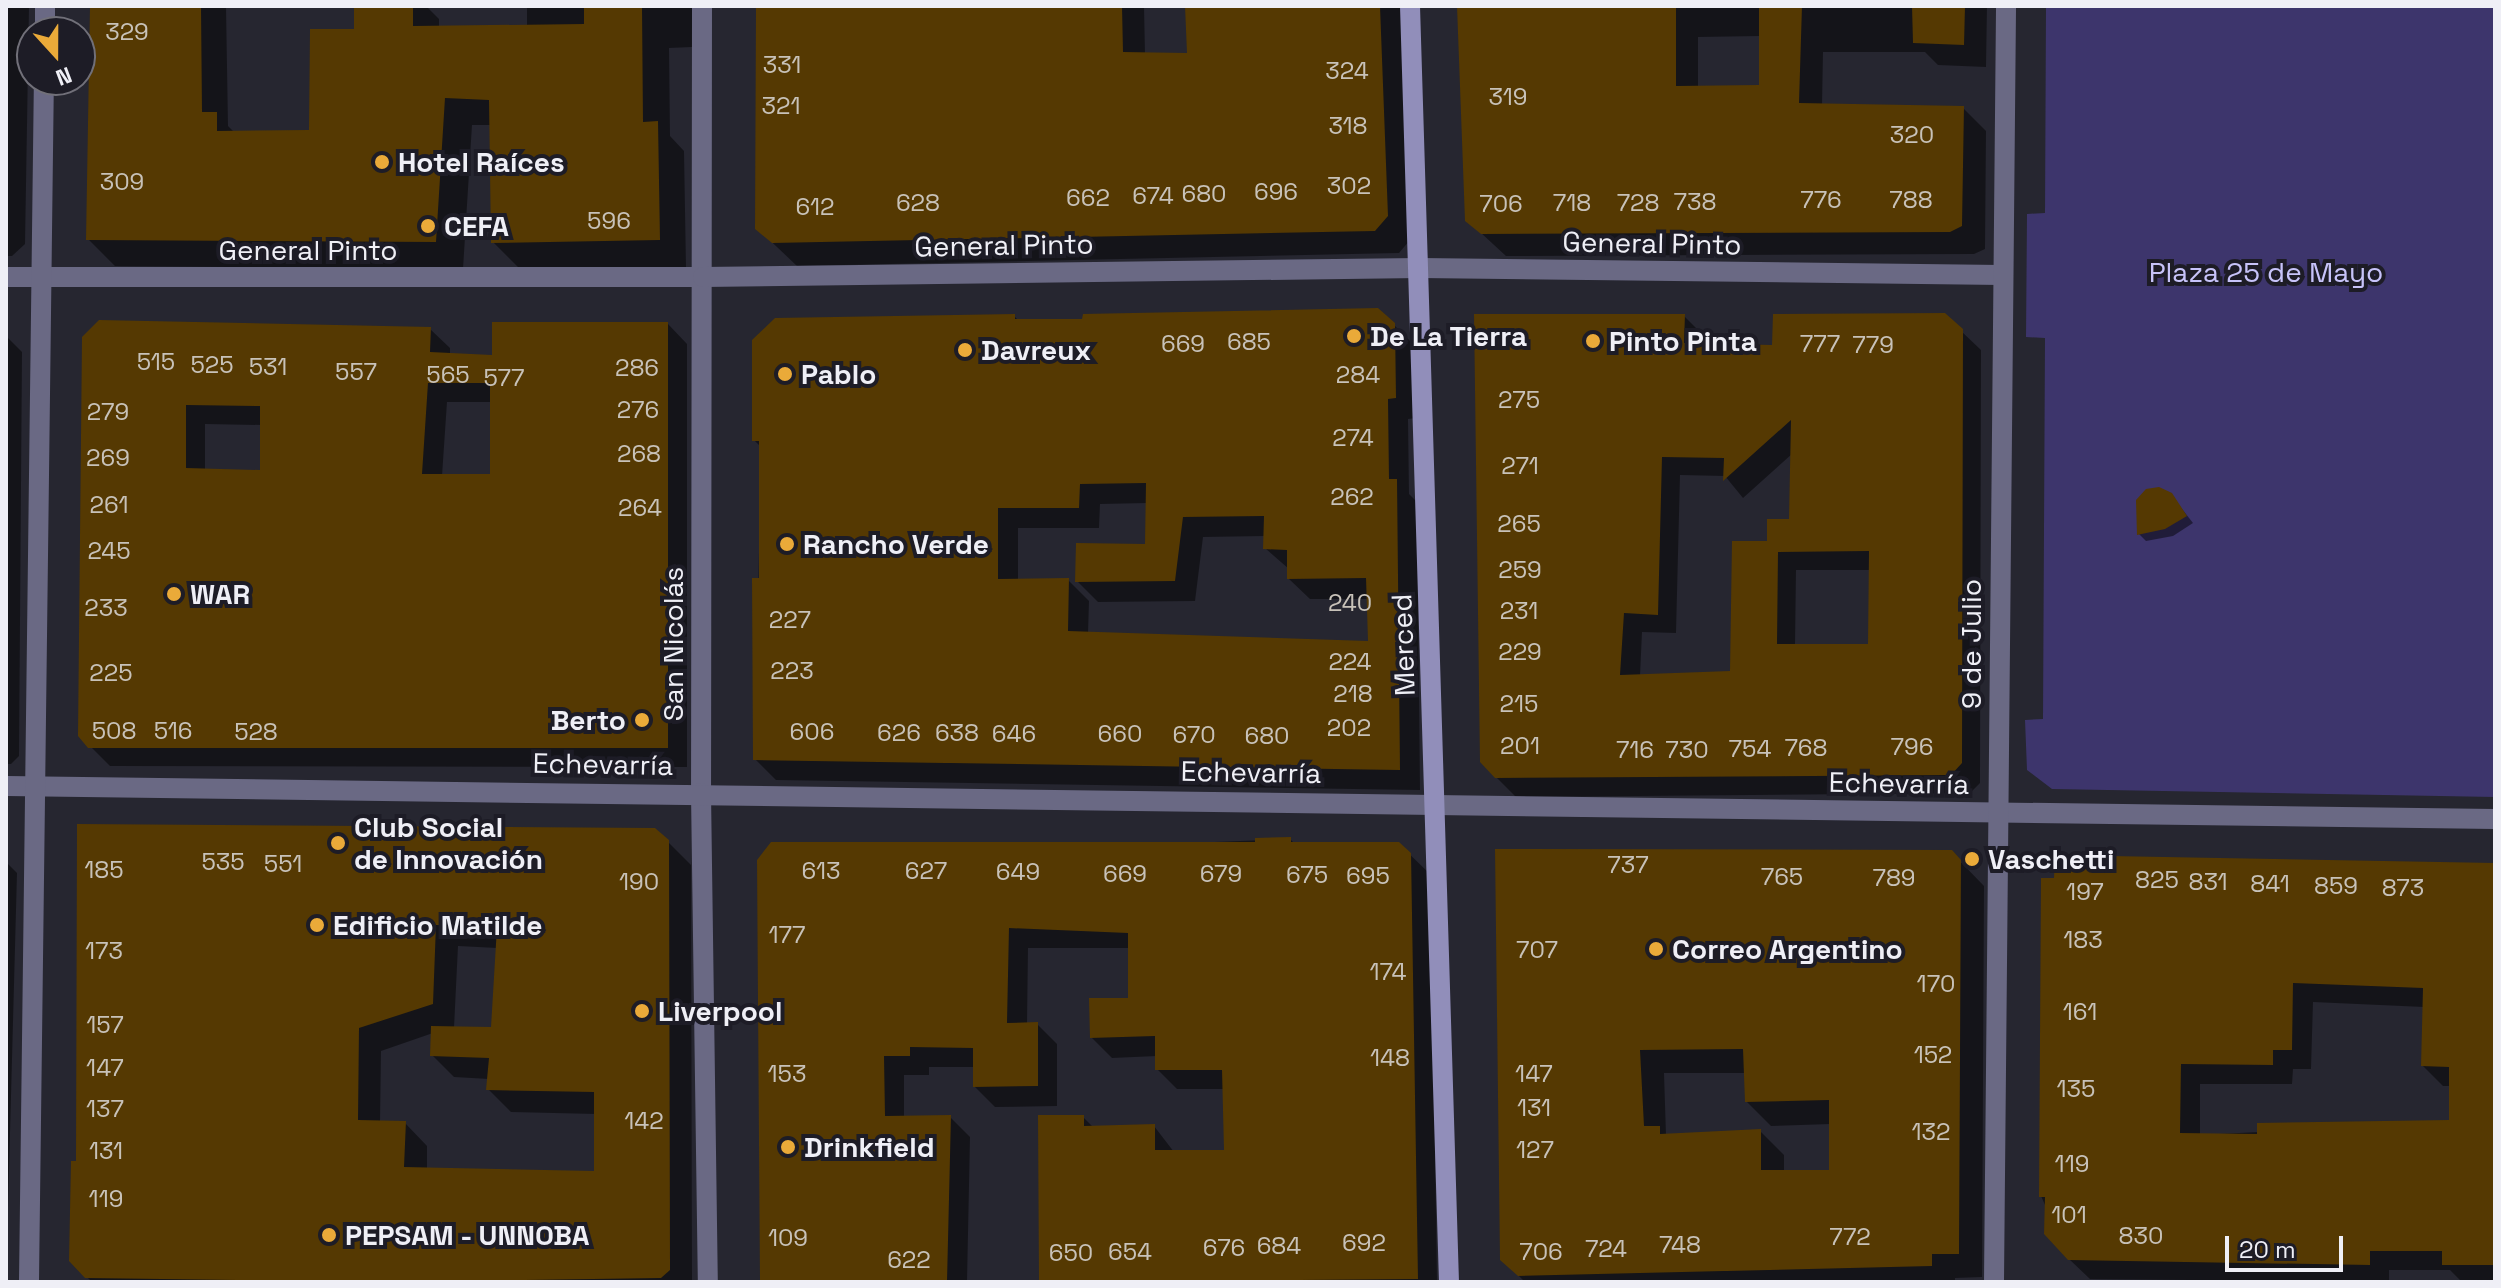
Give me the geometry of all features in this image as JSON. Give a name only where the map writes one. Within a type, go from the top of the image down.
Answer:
[{"type":"street","name":"San Nicolás","points":[[702,6],[701,793],[708,1282]]},
{"type":"street","name":"Merced","points":[[1410,6],[1449,1282]]},
{"type":"street","name":"9 de Julio","points":[[1994,1282],[2006,6]]},
{"type":"street","points":[[29,1282],[44,96]]},
{"type":"street","name":"General Pinto","points":[[6,277],[703,277],[1420,268],[2002,275]]},
{"type":"street","name":"Echevarría","points":[[6,786],[1435,802],[2495,819]]},
{"type":"green space","name":"Plaza 25 de Mayo","points":[[2046,6],[2495,6],[2495,797],[2052,789],[2027,770],[2025,720],[2043,719],[2045,338],[2026,337],[2027,214],[2045,213]]},
{"type":"building","points":[[90,6],[201,6],[202,112],[217,112],[217,131],[309,130],[310,29],[354,29],[354,6],[413,6],[413,26],[584,24],[584,6],[642,6],[643,122],[658,121],[660,240],[491,243],[489,100],[445,98],[436,242],[86,240],[88,96],[96,96],[96,16],[90,16]]},
{"type":"building","points":[[756,6],[1122,6],[1123,52],[1187,53],[1185,6],[1380,6],[1388,216],[1375,231],[772,243],[755,229]]},
{"type":"building","points":[[1457,6],[1676,6],[1676,86],[1759,85],[1759,6],[1802,6],[1799,103],[1964,106],[1962,226],[1950,232],[1481,234],[1465,221]]},
{"type":"building","points":[[1912,6],[1965,6],[1964,45],[1913,43]]},
{"type":"building","points":[[1378,308],[1395,323],[1396,398],[1388,399],[1389,479],[1397,479],[1400,770],[753,760],[752,578],[759,578],[759,441],[752,441],[752,340],[775,318],[1015,314],[1015,319],[1082,319],[1083,314]],"holes":[[[1146,483],[1145,544],[1076,543],[1075,582],[1175,581],[1183,517],[1264,516],[1263,549],[1287,550],[1287,579],[1366,578],[1368,641],[1068,631],[1069,578],[998,579],[998,508],[1079,508],[1080,484]]]},
{"type":"building","points":[[1945,313],[1963,329],[1962,763],[1951,775],[1495,778],[1480,762],[1474,314],[1685,314],[1684,343],[1772,345],[1773,314]],"holes":[[[1791,420],[1789,519],[1767,519],[1767,541],[1732,541],[1730,671],[1620,675],[1624,613],[1658,615],[1662,457],[1724,458],[1723,481]],[[1869,551],[1868,644],[1777,644],[1778,552]]]},
{"type":"building","points":[[99,320],[431,327],[430,352],[492,355],[492,322],[668,322],[668,748],[88,748],[78,736],[82,337]],"holes":[[[428,383],[490,383],[490,474],[422,474]],[[186,405],[260,406],[260,470],[186,468]]]},
{"type":"building","points":[[2159,487],[2172,493],[2187,516],[2165,529],[2137,535],[2136,500],[2146,489]]},
{"type":"building","points":[[77,824],[655,828],[669,840],[670,1270],[661,1278],[401,1282],[85,1278],[69,1261],[71,1161],[76,1161]],"holes":[[[436,925],[497,927],[491,1027],[431,1026],[430,1056],[489,1058],[486,1090],[594,1092],[594,1171],[404,1167],[406,1121],[358,1120],[359,1028],[433,1004]]]},
{"type":"building","points":[[1291,837],[1291,842],[1399,842],[1411,853],[1418,1279],[1039,1282],[1038,1115],[1084,1115],[1084,1126],[1155,1124],[1155,1150],[1224,1150],[1222,1070],[1155,1070],[1155,1036],[1090,1038],[1089,998],[1128,998],[1128,933],[1009,928],[1007,1023],[1038,1022],[1038,1086],[973,1087],[973,1048],[910,1047],[910,1056],[884,1056],[885,1116],[951,1115],[947,1282],[760,1282],[757,860],[771,842],[1255,842],[1255,838]]},
{"type":"building","points":[[1495,849],[1952,850],[1961,860],[1959,1254],[1932,1254],[1932,1266],[1518,1276],[1500,1260]],"holes":[[[1743,1049],[1745,1102],[1829,1100],[1829,1170],[1761,1170],[1761,1129],[1660,1134],[1660,1126],[1644,1126],[1640,1050]]]},
{"type":"building","points":[[2055,855],[2495,863],[2495,1265],[2442,1265],[2442,1251],[2370,1251],[2370,1265],[2068,1260],[2044,1234],[2045,1197],[2039,1197],[2041,878],[2054,878]],"holes":[[[2293,983],[2423,988],[2421,1066],[2449,1067],[2449,1120],[2257,1123],[2257,1134],[2180,1133],[2181,1064],[2273,1065],[2273,1050],[2292,1050]]]},
{"type":"place","name":"Hotel Raíces","points":[[382,162]]},
{"type":"place","name":"CEFA","points":[[428,226]]},
{"type":"place","name":"De La Tierra","points":[[1354,336]]},
{"type":"place","name":"Pinto Pinta","points":[[1593,341]]},
{"type":"place","name":"Davreux","points":[[965,350]]},
{"type":"place","name":"Pablo","points":[[785,374]]},
{"type":"place","name":"Rancho Verde","points":[[787,544]]},
{"type":"place","name":"WAR","points":[[174,594]]},
{"type":"place","name":"Berto","points":[[642,720]]},
{"type":"place","name":"Club Social de Innovación","points":[[338,843]]},
{"type":"place","name":"Vaschetti","points":[[1972,859]]},
{"type":"place","name":"Edificio Matilde","points":[[317,925]]},
{"type":"place","name":"Correo Argentino","points":[[1656,949]]},
{"type":"place","name":"Liverpool","points":[[642,1011]]},
{"type":"place","name":"Drinkfield","points":[[788,1147]]},
{"type":"place","name":"PEPSAM - UNNOBA","points":[[329,1235]]}]
